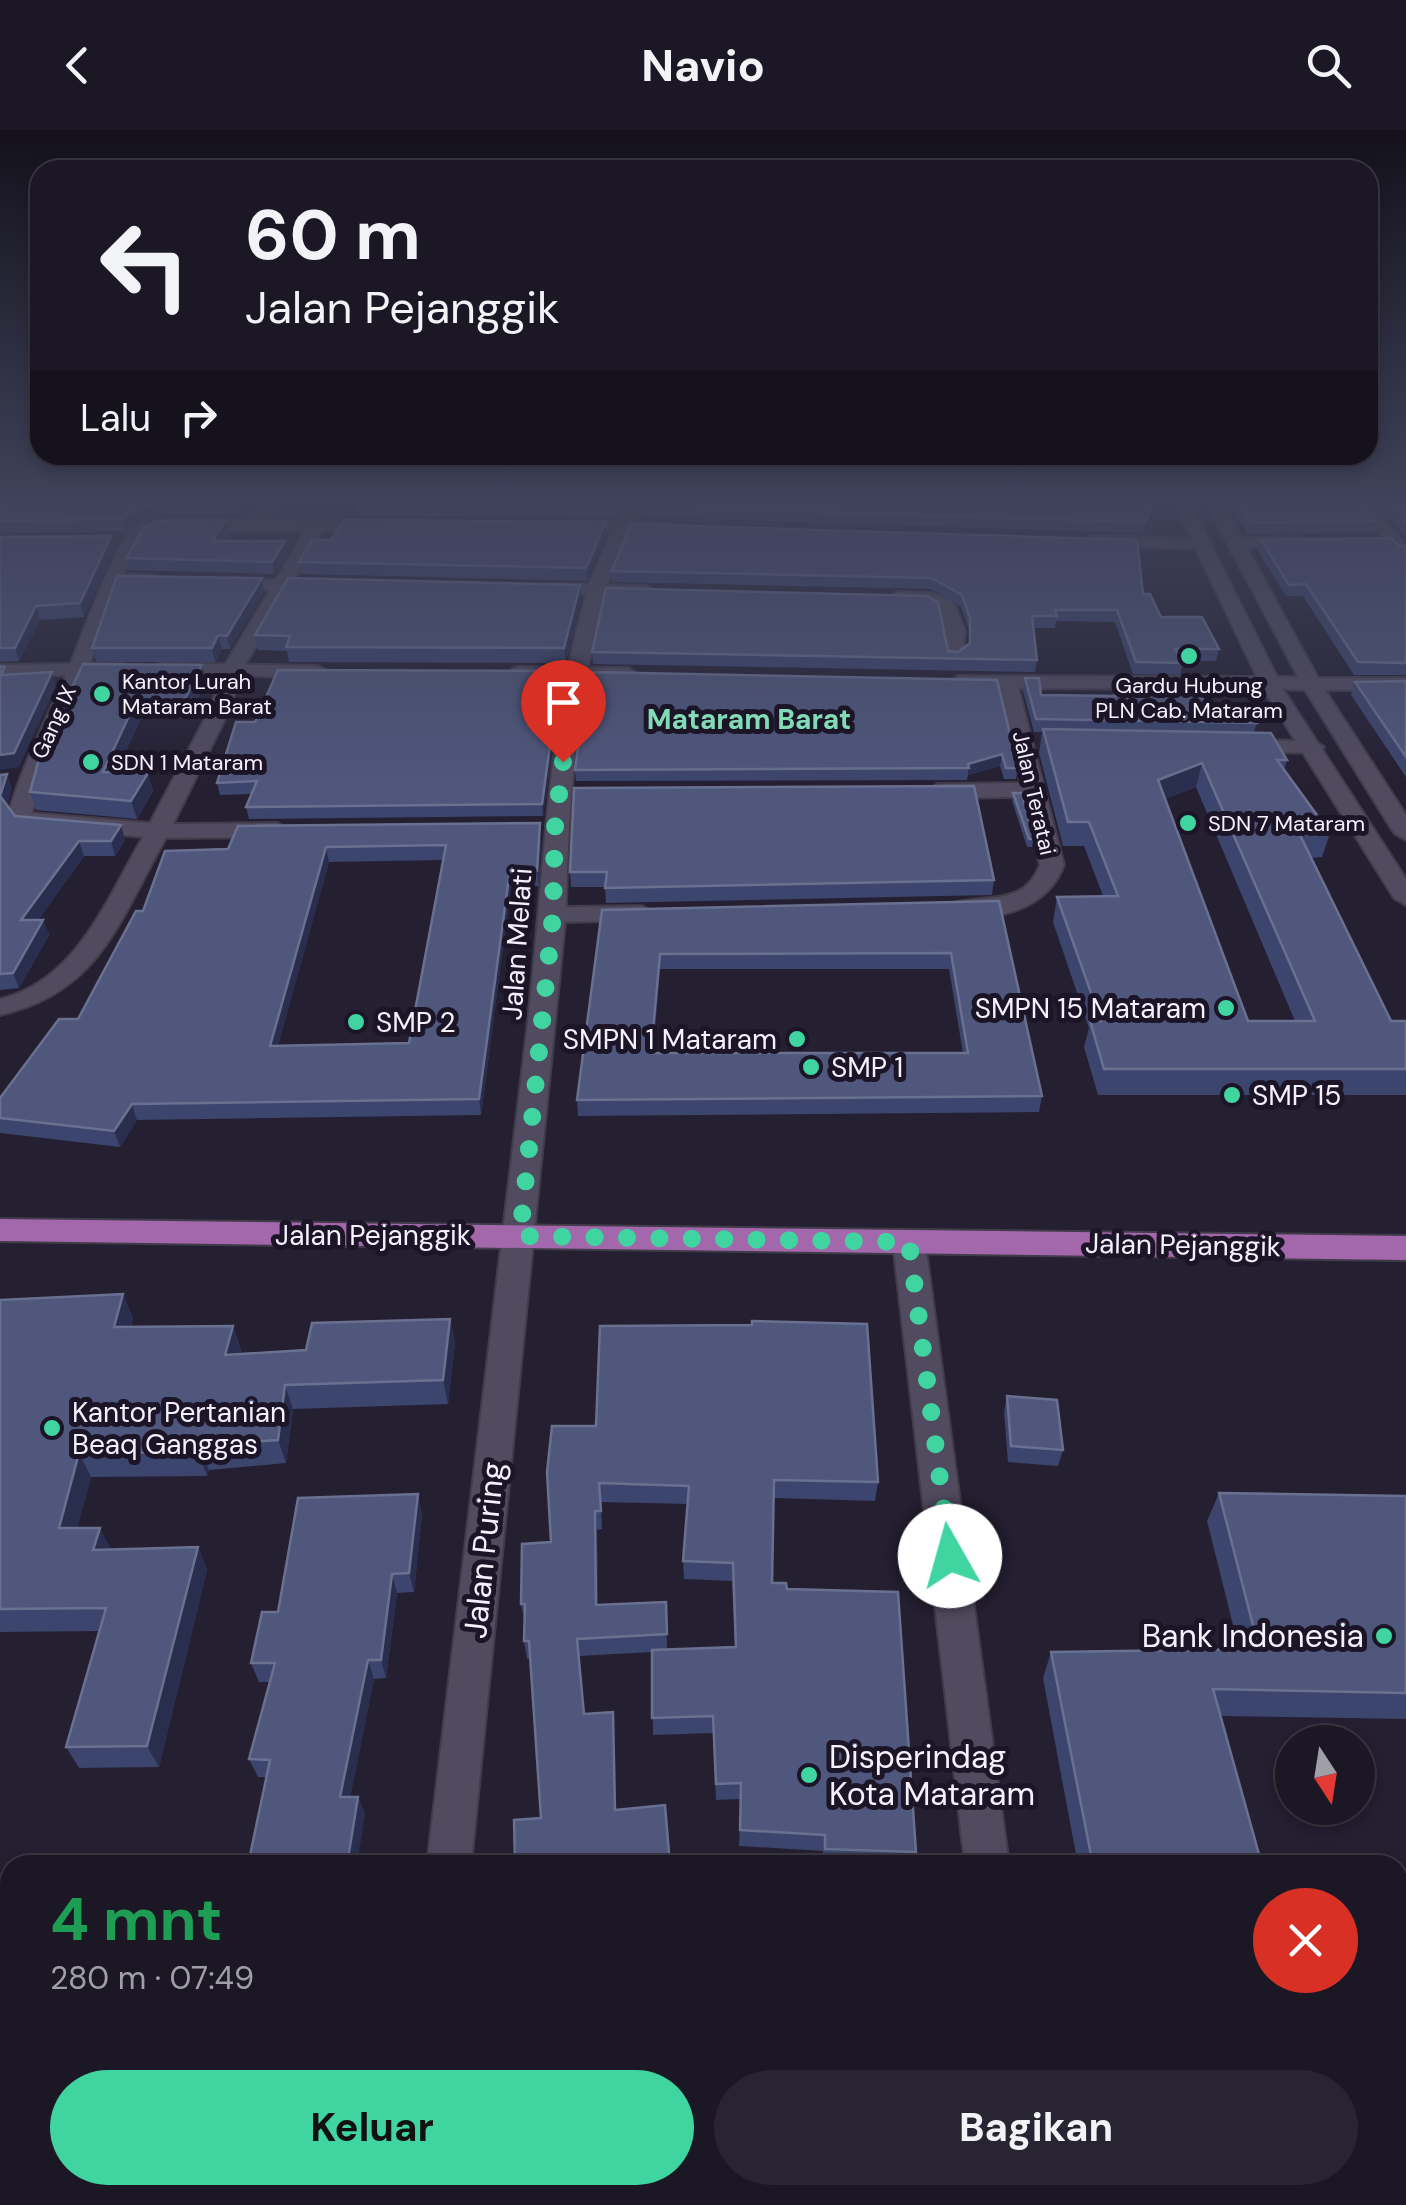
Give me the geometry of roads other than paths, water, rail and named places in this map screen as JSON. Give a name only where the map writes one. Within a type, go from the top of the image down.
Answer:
[{"type":"main road","name":"Jalan Pejanggik","points":[[0,1230],[1406,1248]]},
{"type":"street","name":"Gang IX","points":[[106,594],[78,669],[30,776],[20,812],[29,822],[158,832]]},
{"type":"street","points":[[0,1006],[22,1002],[59,983],[81,963],[158,832],[220,708],[232,670],[276,594]]},
{"type":"street","name":"Jalan Melati","points":[[520,1236],[553,915],[545,827],[568,792],[580,666],[594,594]]},
{"type":"street","points":[[1228,594],[1271,686],[1406,898]]},
{"type":"street","points":[[1263,594],[1313,686],[1406,833]]},
{"type":"street","points":[[872,597],[931,599],[946,604],[955,631],[955,655]]},
{"type":"street","points":[[501,673],[580,666],[656,675]]},
{"type":"street","points":[[0,672],[346,672]]},
{"type":"street","points":[[929,682],[1406,684]]},
{"type":"street","name":"Jalan Teratai","points":[[943,908],[1013,903],[1037,894],[1048,881],[1052,865],[1035,790],[1033,742],[1007,684]]},
{"type":"street","points":[[1219,745],[1313,747]]},
{"type":"street","name":"Gang IX","points":[[0,780],[30,776]]},
{"type":"street","points":[[916,791],[1035,790]]},
{"type":"street","points":[[158,832],[297,830]]},
{"type":"street","points":[[553,915],[670,913]]},
{"type":"street","name":"Jalan Puring","points":[[450,1855],[520,1236]]},
{"type":"street","points":[[909,1242],[986,1855]]},
{"type":"place","name":"Gardu Hubung PLN Cab. Mataram","points":[[1189,656]]},
{"type":"place","name":"Kantor Lurah Mataram Barat","points":[[102,694]]},
{"type":"place","name":"SDN 1 Mataram","points":[[91,762]]},
{"type":"place","name":"SDN 7 Mataram","points":[[1188,823]]},
{"type":"place","name":"SMPN 15 Mataram","points":[[1226,1008]]},
{"type":"place","name":"SMP 2","points":[[356,1022]]},
{"type":"place","name":"SMPN 1 Mataram","points":[[797,1039]]},
{"type":"place","name":"SMP 1","points":[[811,1067]]},
{"type":"place","name":"SMP 15","points":[[1232,1095]]},
{"type":"place","name":"Kantor Pertanian Beaq Ganggas","points":[[52,1428]]},
{"type":"place","name":"Bank Indonesia","points":[[1384,1636]]},
{"type":"place","name":"Disperindag Kota Mataram","points":[[809,1775]]},
{"type":"district","name":"Mataram Barat","points":[[749,719]]}]
